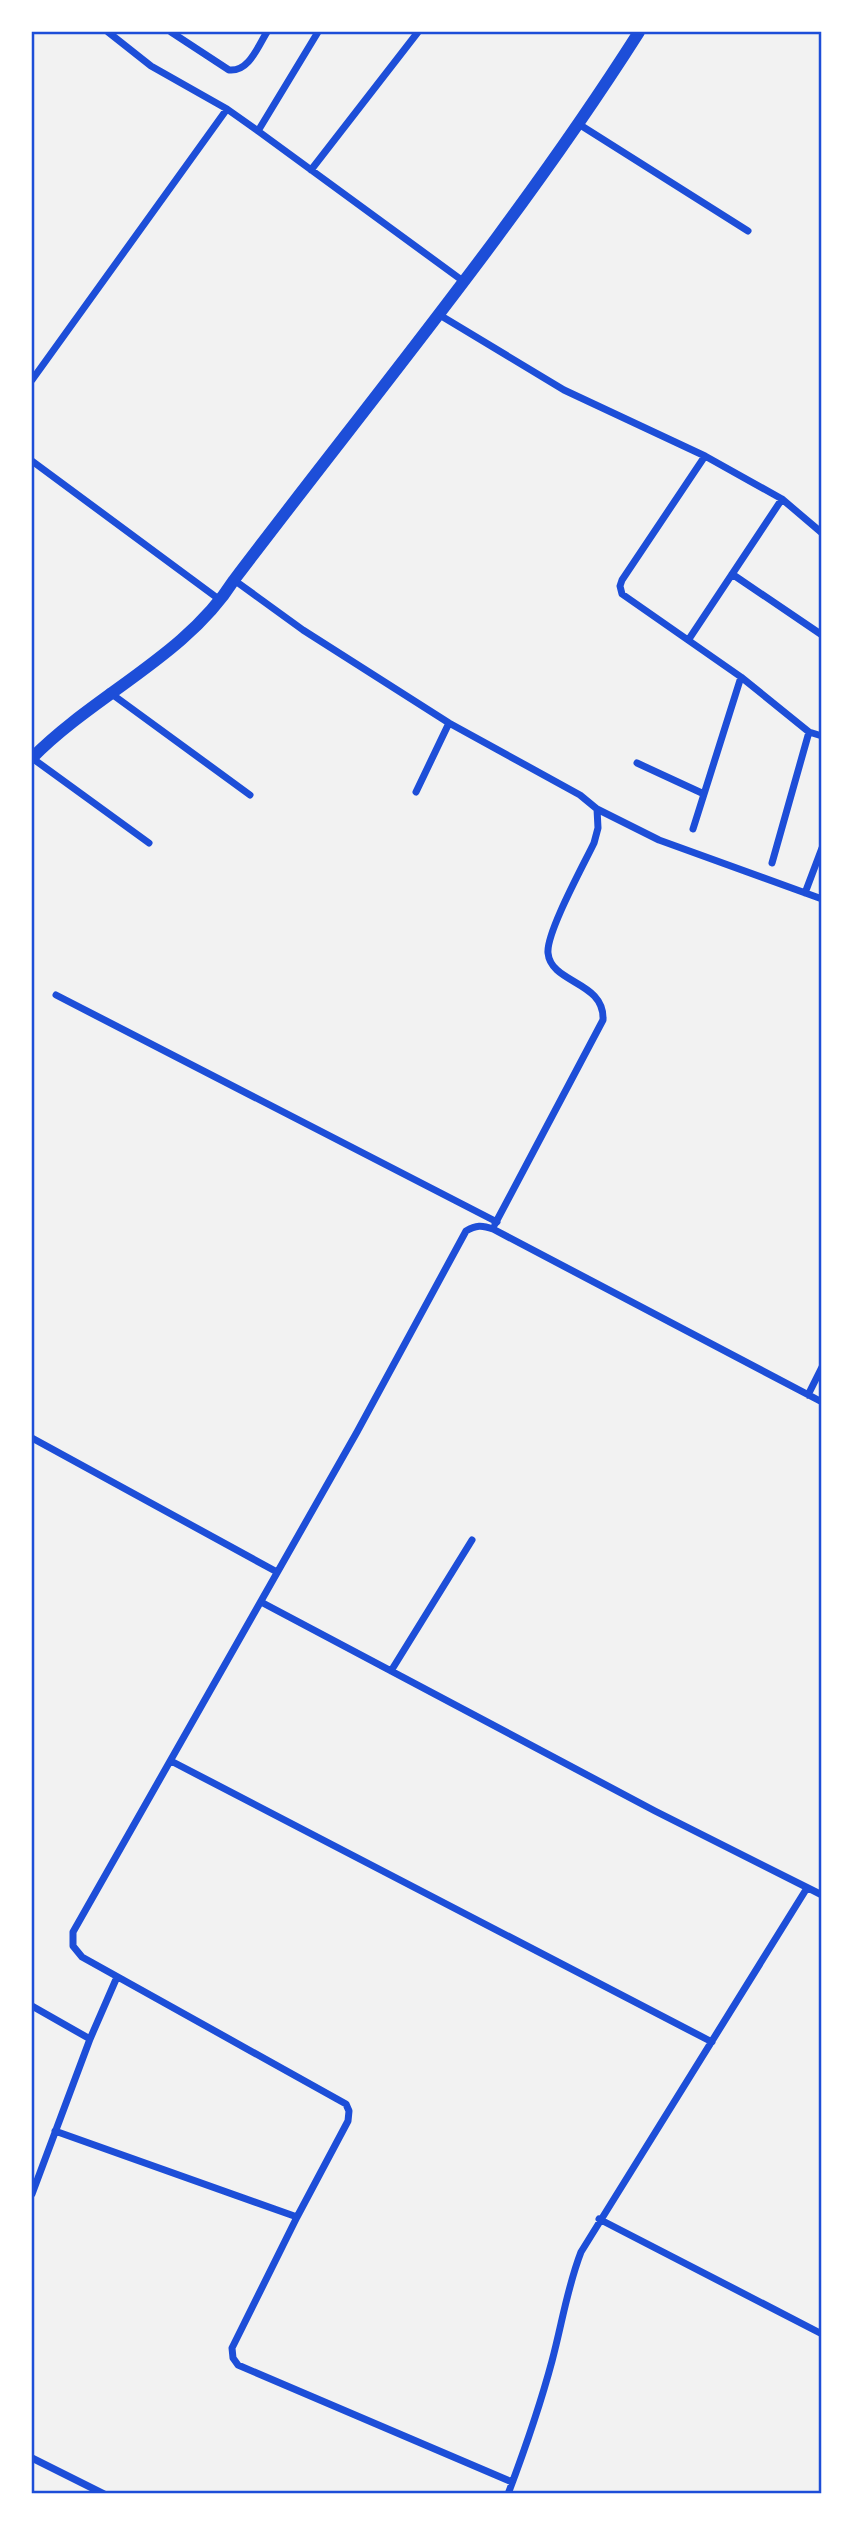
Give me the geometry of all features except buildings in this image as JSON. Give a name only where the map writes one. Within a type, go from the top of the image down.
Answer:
[{"type":"street","points":[[108,32],[151,66],[227,109],[464,281]]},
{"type":"street","points":[[171,32],[229,70],[238,71],[246,64],[267,32]]},
{"type":"street","points":[[258,131],[318,32]]},
{"type":"street","points":[[312,170],[418,32]]},
{"type":"street","points":[[149,843],[32,758],[64,727],[196,628],[221,601],[234,580],[464,281],[578,123],[639,32]]},
{"type":"street","points":[[32,380],[227,109]]},
{"type":"street","points":[[578,123],[748,231]]},
{"type":"street","points":[[438,314],[564,390],[705,456],[782,499],[821,533]]},
{"type":"street","points":[[705,456],[620,586],[622,594],[741,677],[809,732],[821,737]]},
{"type":"street","points":[[32,461],[221,601]]},
{"type":"street","points":[[689,639],[782,499]]},
{"type":"street","points":[[732,574],[821,635]]},
{"type":"street","points":[[234,580],[303,630],[449,723],[580,795],[597,809],[659,840],[821,899]]},
{"type":"street","points":[[693,829],[741,677]]},
{"type":"street","points":[[109,692],[250,795]]},
{"type":"street","points":[[416,792],[449,723]]},
{"type":"street","points":[[772,863],[809,732]]},
{"type":"street","points":[[637,763],[704,794]]},
{"type":"street","points":[[495,1226],[603,1020],[604,1011],[597,997],[555,968],[548,955],[551,936],[594,843],[598,828],[597,809]]},
{"type":"street","points":[[805,893],[821,848]]},
{"type":"street","points":[[57,995],[821,1402]]},
{"type":"street","points":[[495,1226],[474,1226],[466,1231],[357,1432],[74,1932],[72,1946],[75,1951],[117,1977],[346,2104],[349,2111],[348,2121],[232,2348],[233,2358],[238,2365],[512,2482]]},
{"type":"street","points":[[808,1395],[821,1367]]},
{"type":"street","points":[[32,1438],[277,1572]]},
{"type":"street","points":[[391,1671],[472,1540]]},
{"type":"street","points":[[261,1602],[655,1811],[821,1895]]},
{"type":"street","points":[[171,1761],[712,2042]]},
{"type":"street","points":[[508,2494],[543,2395],[571,2278],[581,2252],[807,1888]]},
{"type":"street","points":[[32,2193],[90,2039],[117,1977]]},
{"type":"street","points":[[32,2006],[90,2039]]},
{"type":"street","points":[[55,2132],[297,2217]]},
{"type":"street","points":[[600,2219],[821,2334]]},
{"type":"street","points":[[32,2458],[104,2494]]}]
